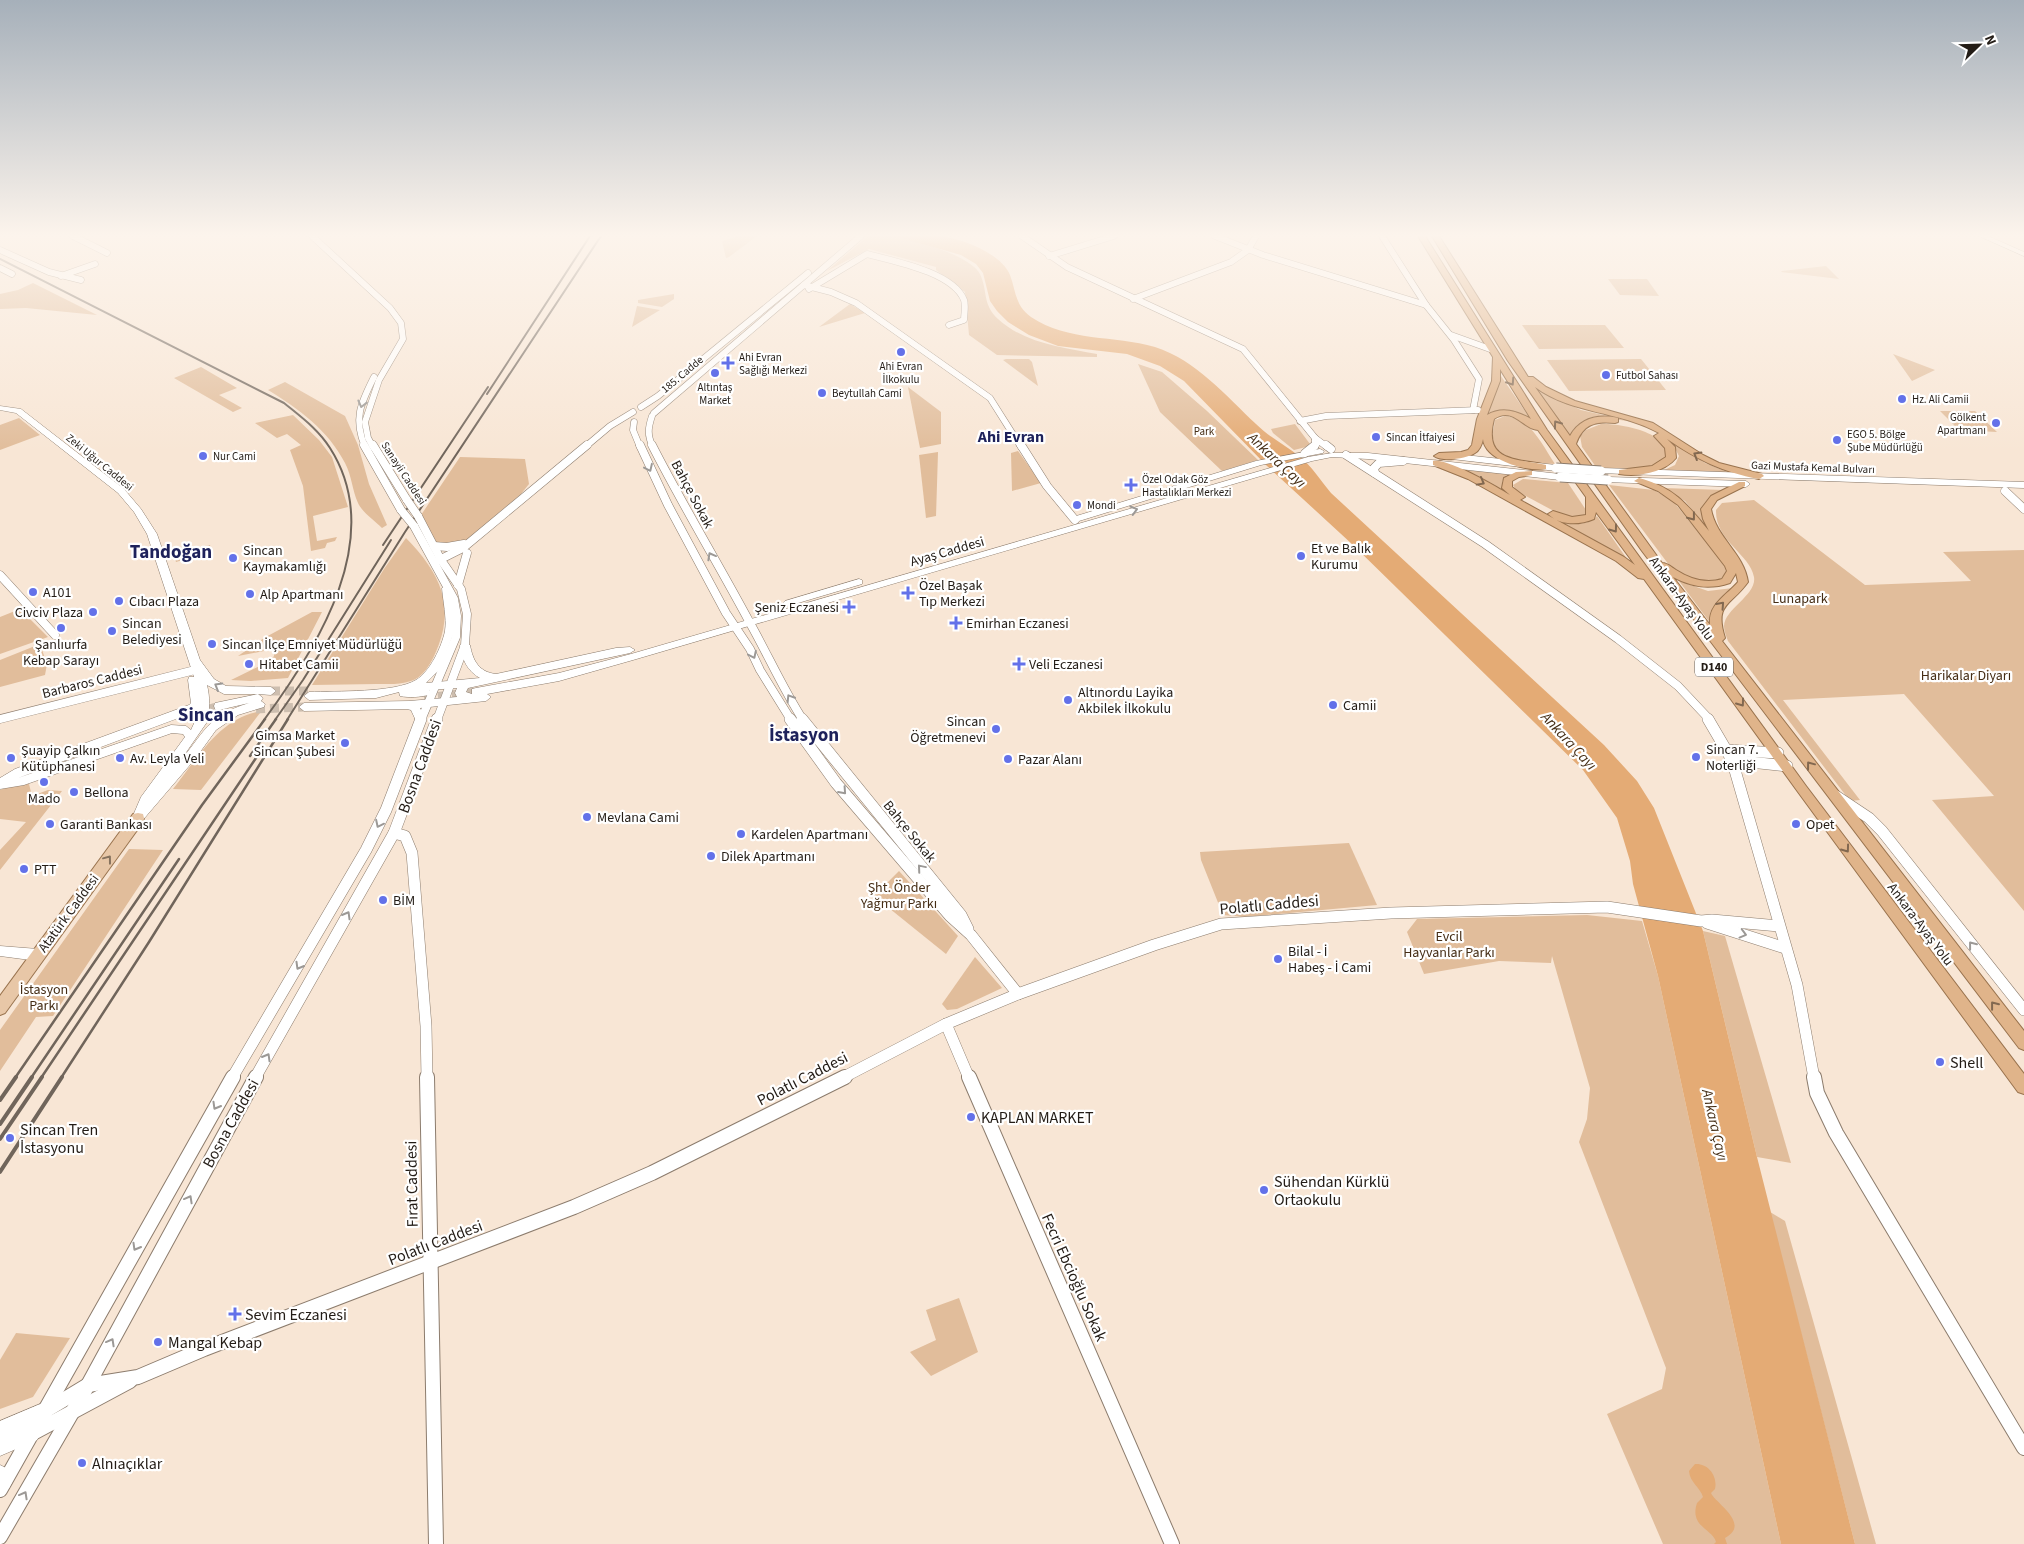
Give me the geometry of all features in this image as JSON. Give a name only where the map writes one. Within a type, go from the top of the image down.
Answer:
[{"type":"highway","name":"Ankara-Ayaş Yolu","points":[[1465,308],[1552,443],[1660,594],[1778,753],[1828,825],[2024,1087]]},
{"type":"highway","name":"Ankara-Ayaş Yolu","points":[[1479,308],[1512,361],[1646,549],[2024,1043]]},
{"type":"highway","points":[[1437,460],[1471,452],[1477,445],[1481,419],[1496,381],[1493,354]]},
{"type":"highway","points":[[1512,361],[1537,386],[1564,400],[1590,409],[1639,421],[1660,431],[1703,459],[1720,467],[1760,476]]},
{"type":"highway","points":[[1543,467],[1507,459],[1491,451],[1486,441],[1488,421],[1490,417],[1496,414],[1516,414],[1533,424],[1552,443]]},
{"type":"highway","points":[[1571,444],[1575,431],[1582,424],[1604,419],[1619,420],[1649,429],[1666,441],[1670,447],[1671,458],[1663,465],[1652,469],[1622,472]]},
{"type":"highway","points":[[1437,460],[1620,559],[1634,568],[1660,594]]},
{"type":"highway","points":[[1529,473],[1507,480],[1507,488],[1559,518],[1578,522],[1591,517],[1592,506],[1588,493]]},
{"type":"highway","points":[[1639,481],[1661,489],[1681,503],[1730,565],[1731,574],[1719,584],[1700,584],[1687,580],[1668,570],[1646,549]]},
{"type":"highway","points":[[1723,649],[1714,623],[1716,611],[1743,582],[1743,573],[1739,563],[1712,528],[1708,521],[1706,509],[1714,498],[1742,484]]},
{"type":"main road","name":"Zeki Uğur Caddesi","points":[[0,408],[18,411],[118,488],[138,511],[152,534],[188,644]]},
{"type":"main road","points":[[1308,456],[1331,449],[1437,460]]},
{"type":"main road","points":[[1308,456],[1346,455],[1414,461],[1437,460]]},
{"type":"main road","name":"Ayaş Caddesi","points":[[747,619],[1259,463],[1308,456]]},
{"type":"main road","name":"Ayaş Caddesi","points":[[632,653],[1268,471],[1308,456]]},
{"type":"main road","name":"Gazi Mustafa Kemal Bulvarı","points":[[1437,460],[1601,472],[2024,485]]},
{"type":"main road","name":"Gazi Mustafa Kemal Bulvarı","points":[[1437,460],[1560,477],[1608,480],[2024,492]]},
{"type":"main road","points":[[376,694],[418,684],[434,670],[450,630],[447,588]]},
{"type":"main road","points":[[138,818],[145,800],[202,722],[204,716],[205,700],[194,658],[188,644]]},
{"type":"main road","points":[[181,716],[196,704],[195,686],[186,652],[188,644]]},
{"type":"main road","points":[[465,645],[466,658],[470,665],[483,674],[495,678]]},
{"type":"main road","points":[[402,689],[428,695],[443,701],[473,690],[495,678],[540,670],[616,651],[632,653],[626,663],[521,691],[473,690],[449,686],[428,695],[409,705]]},
{"type":"main road","points":[[194,658],[210,682],[224,690],[263,700]]},
{"type":"main road","points":[[308,699],[361,694],[428,695]]},
{"type":"main road","points":[[308,699],[428,695]]},
{"type":"main road","points":[[219,706],[248,698],[263,700]]},
{"type":"main road","points":[[308,699],[409,705],[415,708],[421,720]]},
{"type":"main road","points":[[138,818],[157,799],[191,756],[203,737],[218,721],[263,700]]},
{"type":"main road","points":[[0,784],[181,716],[196,713],[201,717],[202,722]]},
{"type":"main road","points":[[0,784],[20,782],[171,729],[186,730],[190,733],[190,737]]},
{"type":"main road","name":"Atatürk Caddesi","points":[[0,1008],[138,818]]},
{"type":"main road","points":[[0,951],[38,955]]},
{"type":"main road","points":[[0,1430],[45,1411]]},
{"type":"main road","points":[[0,1447],[30,1434]]},
{"type":"street","points":[[390,308],[399,319],[402,332]]},
{"type":"street","name":"185. Cadde","points":[[440,564],[470,542],[610,426],[658,396],[766,308]]},
{"type":"street","name":"185. Cadde","points":[[653,414],[698,373],[777,308]]},
{"type":"street","points":[[864,308],[947,370],[990,398],[1047,486],[1075,520]]},
{"type":"street","points":[[949,325],[964,320],[964,308]]},
{"type":"street","points":[[1153,308],[1243,349],[1300,421],[1315,438],[1331,449]]},
{"type":"street","points":[[1427,308],[1450,335],[1479,379],[1473,410]]},
{"type":"street","name":"Sanayii Caddesi","points":[[402,332],[403,339],[379,380],[365,422],[368,438],[418,516],[434,546],[447,588],[454,599],[457,632],[449,654],[428,695]]},
{"type":"street","name":"Sanayii Caddesi","points":[[402,332],[389,347],[363,397],[358,422],[364,445],[384,483],[440,564]]},
{"type":"street","points":[[1450,335],[1493,354]]},
{"type":"street","points":[[440,564],[467,553],[610,433],[633,422],[644,421],[653,414],[652,407],[641,407]]},
{"type":"street","points":[[1300,421],[1326,416],[1484,410]]},
{"type":"street","name":"Bahçe Sokak","points":[[633,412],[630,418],[633,422],[633,430],[648,465],[733,623],[798,732],[836,783],[950,916],[971,935]]},
{"type":"street","name":"Bahçe Sokak","points":[[653,414],[648,428],[648,437],[680,501],[783,687],[811,732],[961,915],[971,935]]},
{"type":"street","points":[[1308,456],[1316,444],[1315,438]]},
{"type":"street","points":[[1346,455],[1493,550],[1618,639],[1678,686],[1713,724],[1729,755],[1797,985],[1817,1093],[1836,1133],[2024,1448]]},
{"type":"street","points":[[1375,473],[1374,468],[1379,463],[1414,461]]},
{"type":"street","points":[[2005,492],[2024,509]]},
{"type":"street","points":[[434,546],[446,547],[470,542]]},
{"type":"street","points":[[458,586],[467,553]]},
{"type":"street","name":"Bosna Caddesi","points":[[0,1537],[71,1411],[88,1385],[257,1074],[394,833],[465,645],[467,614],[465,601],[458,586],[440,564]]},
{"type":"street","points":[[0,575],[55,636]]},
{"type":"street","name":"Barbaros Caddesi","points":[[0,719],[191,671]]},
{"type":"street","name":"Bosna Caddesi","points":[[1,1482],[45,1411],[220,1099],[366,850],[386,810],[421,720],[428,695]]},
{"type":"street","points":[[1729,755],[1760,752],[1778,753]]},
{"type":"street","points":[[1760,752],[1760,757],[1765,764]]},
{"type":"street","points":[[1729,755],[1765,764],[1787,766]]},
{"type":"street","points":[[1831,793],[1869,818],[1882,831],[2024,1010]]},
{"type":"street","name":"Fırat Caddesi","points":[[394,833],[405,836],[412,853],[426,1026],[436,1544]]},
{"type":"street","name":"Polatlı Caddesi","points":[[45,1411],[88,1385],[138,1377],[204,1349],[574,1207],[652,1173],[946,1024],[1018,994],[1154,944],[1221,924],[1391,913],[1606,907],[1701,921]]},
{"type":"street","points":[[1701,921],[1712,920],[1779,926]]},
{"type":"street","points":[[1701,921],[1785,948]]},
{"type":"street","points":[[971,935],[1018,994]]},
{"type":"street","name":"Fecri Ebcioğlu Sokak","points":[[946,1024],[1172,1544]]},
{"type":"street","points":[[30,1434],[138,1377]]},
{"type":"green space","points":[[27,308],[83,308],[97,315]]},
{"type":"green space","points":[[637,308],[660,310],[632,327]]},
{"type":"green space","points":[[845,308],[857,308],[865,313],[819,327]]},
{"type":"green space","points":[[966,308],[990,308],[998,319],[1020,334],[1058,347],[1097,354],[1097,357],[997,355],[969,335]]},
{"type":"green space","name":"Futbol Sahası","points":[[1522,325],[1605,325],[1624,348],[1539,349]]},
{"type":"green space","points":[[1893,354],[1935,370],[1912,381]]},
{"type":"green space","points":[[1029,359],[1032,362],[1038,386],[1003,360]]},
{"type":"green space","name":"Futbol Sahası","points":[[1641,359],[1666,390],[1569,391],[1547,360]]},
{"type":"green space","name":"Park","points":[[1138,364],[1162,372],[1207,411],[1258,460],[1222,471],[1160,412]]},
{"type":"green space","points":[[201,367],[237,388],[219,395],[242,408],[233,412],[174,378]]},
{"type":"green space","points":[[1501,376],[1529,417],[1508,411],[1486,415]]},
{"type":"green space","points":[[285,382],[345,416],[358,445],[369,484],[387,525],[382,528],[360,506],[347,468],[330,440],[312,421],[268,390]]},
{"type":"green space","points":[[908,387],[941,412],[941,444],[920,448]]},
{"type":"green space","points":[[1537,389],[1581,410],[1634,422],[1608,419],[1589,420],[1574,428],[1570,436]]},
{"type":"green space","points":[[1940,411],[1975,411],[1997,432],[1959,430]]},
{"type":"green space","points":[[293,415],[319,440],[332,457],[348,507],[313,516],[317,541],[337,537],[335,541],[327,543],[325,548],[311,551],[303,486],[290,450],[301,445],[287,434],[277,438],[255,423]]},
{"type":"green space","points":[[1505,416],[1514,418],[1529,427],[1555,464],[1529,462],[1513,458],[1498,451],[1491,445],[1495,420]]},
{"type":"green space","points":[[19,418],[40,435],[0,450],[0,425]]},
{"type":"green space","points":[[1295,424],[1310,444],[1294,450],[1273,433],[1271,429]]},
{"type":"green space","points":[[1601,424],[1620,425],[1654,436],[1662,442],[1666,450],[1666,460],[1640,468],[1596,467],[1582,447],[1580,436],[1586,430]]},
{"type":"green space","points":[[1662,435],[1705,463],[1732,474],[1660,472],[1675,465],[1679,456],[1674,446]]},
{"type":"green space","points":[[1018,451],[1041,483],[1012,491],[1011,453]]},
{"type":"green space","points":[[938,452],[936,516],[926,518],[919,455]]},
{"type":"green space","points":[[460,457],[525,459],[529,484],[521,494],[479,533],[467,541],[439,547],[419,518]]},
{"type":"green space","points":[[1460,469],[1508,474],[1504,477],[1502,483],[1512,495]]},
{"type":"green space","points":[[1523,479],[1568,483],[1586,510],[1586,514],[1581,518],[1565,517],[1522,494],[1513,485]]},
{"type":"green space","points":[[1609,485],[1654,490],[1673,501],[1723,563],[1727,570],[1723,577],[1717,581],[1701,581],[1672,569]]},
{"type":"green space","points":[[1663,488],[1724,490],[1707,501],[1705,505],[1708,529],[1685,501]]},
{"type":"green space","name":"Harikalar Diyarı","points":[[1754,500],[1865,585],[1971,581],[1943,552],[2024,550],[2024,911],[1932,800],[1994,796],[1904,694],[1783,700],[1860,800],[1850,801],[1728,641],[1724,628],[1726,619],[1751,590],[1754,584],[1754,577],[1746,561],[1721,530],[1717,521],[1716,510],[1722,503]]},
{"type":"green space","points":[[1546,513],[1572,523],[1586,523],[1597,516],[1627,559]]},
{"type":"green space","points":[[406,538],[428,564],[436,577],[442,591],[444,605],[445,621],[441,637],[435,654],[423,674],[403,683],[312,685],[384,569]]},
{"type":"green space","points":[[210,545],[212,551],[176,562],[174,555]]},
{"type":"green space","points":[[1679,581],[1708,591],[1733,588],[1711,624]]},
{"type":"green space","points":[[20,609],[48,637],[0,654],[0,617]]},
{"type":"green space","points":[[312,612],[322,612],[288,678],[251,681],[231,680],[270,661],[274,656],[274,649],[238,656],[264,638]]},
{"type":"green space","points":[[40,644],[47,664],[45,675],[0,687],[0,660]]},
{"type":"green space","points":[[257,712],[260,713],[201,790],[173,789],[199,754],[219,732],[243,716]]},
{"type":"green space","points":[[28,780],[32,796],[48,790],[62,791],[0,870],[0,850],[26,822],[0,819],[0,790]]},
{"type":"green space","points":[[1349,843],[1377,905],[1245,917],[1223,915],[1201,860],[1200,852]]},
{"type":"green space","name":"İstasyon Parkı","points":[[129,849],[163,850],[53,1016],[36,1017],[0,1071],[0,1030]]},
{"type":"green space","name":"Şht. Önder Yağmur Parkı","points":[[899,871],[958,936],[946,954],[874,896]]},
{"type":"green space","name":"Evcil Hayvanlar Parkı","points":[[1587,915],[1642,921],[1658,976],[1781,1544],[1663,1544],[1607,1414],[1662,1389],[1666,1368],[1579,1142],[1587,1119],[1590,1088],[1552,956],[1551,963],[1499,961],[1424,974],[1407,932],[1417,919]]},
{"type":"green space","points":[[1703,931],[1725,936],[1791,1163],[1757,1157]]},
{"type":"green space","points":[[975,957],[1002,988],[957,1009],[947,1010],[942,1004]]},
{"type":"green space","points":[[1770,1212],[1785,1221],[1876,1544],[1855,1544]]},
{"type":"green space","points":[[959,1298],[978,1352],[931,1376],[910,1352],[936,1340],[926,1310]]},
{"type":"green space","points":[[16,1333],[70,1338],[33,1397],[0,1409],[0,1360]]},
{"type":"water","name":"Ankara Çayı","points":[[995,308],[1022,308],[1031,317],[1060,331],[1155,347],[1170,353],[1197,370],[1222,391],[1261,429],[1294,452],[1312,468],[1331,493],[1604,745],[1637,781],[1654,808],[1703,931],[1757,1157],[1855,1544],[1781,1544],[1658,976],[1633,884],[1630,861],[1617,818],[1583,770],[1353,545],[1266,465],[1184,381],[1160,366],[1127,354],[1058,346],[1029,335],[1008,322]]},
{"type":"water","points":[[1695,1464],[1700,1464],[1711,1471],[1716,1484],[1715,1489],[1711,1493],[1733,1520],[1735,1526],[1732,1532],[1725,1538],[1727,1544],[1714,1544],[1716,1542],[1714,1538],[1702,1527],[1696,1517],[1697,1503],[1703,1497],[1693,1482],[1689,1471]]},
{"type":"tunnel","points":[[271,691],[313,691]]},
{"type":"tunnel","points":[[424,698],[476,692]]},
{"type":"tunnel","points":[[180,719],[219,706]]},
{"type":"tunnel","points":[[256,709],[304,707]]},
{"type":"railway","points":[[97,308],[284,403],[315,429],[325,441],[346,482],[351,518],[348,554],[339,590],[324,625],[305,659],[264,720]]},
{"type":"railway","points":[[487,394],[543,308]]},
{"type":"railway","points":[[287,720],[405,532],[553,308]]},
{"type":"railway","points":[[383,545],[488,387]]},
{"type":"railway","points":[[275,720],[303,680],[391,540]]},
{"type":"railway","points":[[15,1078],[202,805],[265,719]]},
{"type":"railway","points":[[250,756],[276,719]]},
{"type":"railway","points":[[61,1078],[149,942],[288,719]]},
{"type":"railway","points":[[41,1078],[260,752]]},
{"type":"railway","points":[[31,1078],[179,859]]},
{"type":"railway","points":[[0,1100],[16,1077]]},
{"type":"railway","points":[[0,1124],[32,1077]]},
{"type":"railway","points":[[0,1139],[42,1077]]},
{"type":"railway","points":[[0,1172],[62,1077]]},
{"type":"place","name":"Ahi Evran İlkokulu","points":[[901,352]]},
{"type":"place","name":"Ahi Evran Sağlığı Merkezi","points":[[728,363]]},
{"type":"place","name":"Altıntaş Market","points":[[715,373]]},
{"type":"place","name":"Futbol Sahası","points":[[1606,375]]},
{"type":"place","name":"Beytullah Cami","points":[[822,393]]},
{"type":"place","name":"Hz. Ali Camii","points":[[1902,399]]},
{"type":"place","name":"Gölkent Apartmanı","points":[[1996,423]]},
{"type":"place","name":"Sincan İtfaiyesi","points":[[1376,437]]},
{"type":"place","name":"EGO 5. Bölge Şube Müdürlüğü","points":[[1837,440]]},
{"type":"place","name":"Nur Cami","points":[[203,456]]},
{"type":"place","name":"Özel Odak Göz Hastalıkları Merkezi","points":[[1131,485]]},
{"type":"place","name":"Mondi","points":[[1077,505]]},
{"type":"place","name":"Et ve Balık Kurumu","points":[[1301,556]]},
{"type":"place","name":"Sincan Kaymakamlığı","points":[[233,558]]},
{"type":"place","name":"A101","points":[[33,592]]},
{"type":"place","name":"Özel Başak Tıp Merkezi","points":[[908,593]]},
{"type":"place","name":"Alp Apartmanı","points":[[250,594]]},
{"type":"place","name":"Cıbacı Plaza","points":[[119,601]]},
{"type":"place","name":"Şeniz Eczanesi","points":[[849,607]]},
{"type":"place","name":"Civciv Plaza","points":[[93,612]]},
{"type":"place","name":"Emirhan Eczanesi","points":[[956,623]]},
{"type":"place","name":"Şanlıurfa Kebap Sarayı","points":[[61,628]]},
{"type":"place","name":"Sincan Belediyesi","points":[[112,631]]},
{"type":"place","name":"Sincan İlçe Emniyet Müdürlüğü","points":[[212,644]]},
{"type":"place","name":"Hitabet Camii","points":[[249,664]]},
{"type":"place","name":"Veli Eczanesi","points":[[1019,664]]},
{"type":"place","name":"Altınordu Layika Akbilek İlkokulu","points":[[1068,700]]},
{"type":"place","name":"Camii","points":[[1333,705]]},
{"type":"place","name":"Sincan Öğretmenevi","points":[[996,729]]},
{"type":"place","name":"Gimsa Market Sincan Şubesi","points":[[345,743]]},
{"type":"place","name":"Sincan 7. Noterliği","points":[[1696,757]]},
{"type":"place","name":"Şuayip Çalkın Kütüphanesi","points":[[11,758]]},
{"type":"place","name":"Av. Leyla Veli","points":[[120,758]]},
{"type":"place","name":"Pazar Alanı","points":[[1008,759]]},
{"type":"place","name":"Mado","points":[[44,782]]},
{"type":"place","name":"Bellona","points":[[74,792]]},
{"type":"place","name":"Mevlana Cami","points":[[587,817]]},
{"type":"place","name":"Garanti Bankası","points":[[50,824]]},
{"type":"place","name":"Opet","points":[[1796,824]]},
{"type":"place","name":"Kardelen Apartmanı","points":[[741,834]]},
{"type":"place","name":"Dilek Apartmanı","points":[[711,856]]},
{"type":"place","name":"PTT","points":[[24,869]]},
{"type":"place","name":"BİM","points":[[383,900]]},
{"type":"place","name":"Bilal - İ Habeş - İ Cami","points":[[1278,959]]},
{"type":"place","name":"Shell","points":[[1940,1062]]},
{"type":"place","name":"KAPLAN MARKET","points":[[971,1117]]},
{"type":"place","name":"Sincan Tren İstasyonu","points":[[10,1138]]},
{"type":"place","name":"Sühendan Kürklü Ortaokulu","points":[[1264,1190]]},
{"type":"place","name":"Sevim Eczanesi","points":[[235,1314]]},
{"type":"place","name":"Mangal Kebap","points":[[158,1342]]},
{"type":"place","name":"Alnıaçıklar","points":[[82,1463]]},
{"type":"district","name":"Ahi Evran","points":[[1011,436]]},
{"type":"district","name":"Tandoğan","points":[[171,551]]},
{"type":"district","name":"Sincan","points":[[206,714]]},
{"type":"district","name":"İstasyon","points":[[804,734]]},
{"type":"park label","name":"Lunapark","points":[[1800,598]]}]
